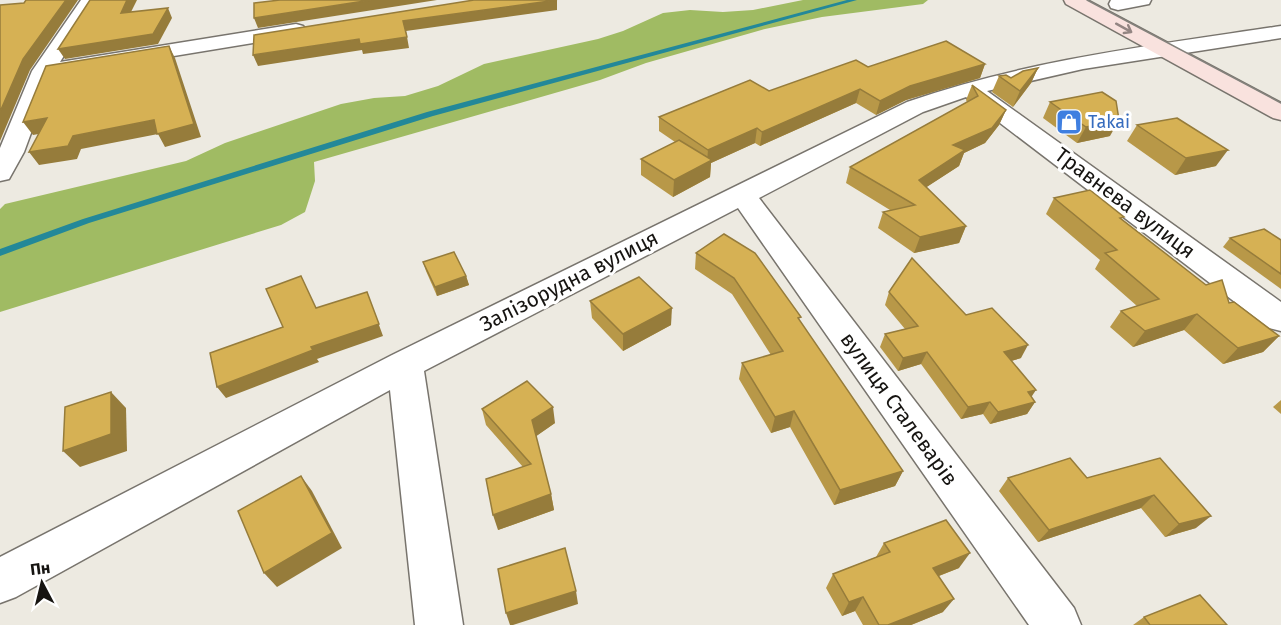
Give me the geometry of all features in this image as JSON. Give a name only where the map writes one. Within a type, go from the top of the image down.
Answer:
[{"type":"main road","points":[[1073,0],[1281,113]]},
{"type":"main road","points":[[1115,2],[1229,61]]},
{"type":"street","points":[[0,173],[11,152],[43,70],[90,0]]},
{"type":"street","points":[[1115,2],[1142,0]]},
{"type":"street","points":[[43,70],[311,28]]},
{"type":"street","name":"Залізорудна вулиця","points":[[0,581],[405,365],[741,193],[915,107],[969,88],[1083,63],[1281,32]]},
{"type":"street","name":"Травнева вулиця","points":[[969,88],[1281,319]]},
{"type":"street","name":"вулиця Сталеварів","points":[[741,193],[1057,625]]},
{"type":"street","points":[[405,365],[439,625]]},
{"type":"green space","points":[[803,0],[928,0],[923,4],[822,17],[765,29],[646,63],[600,80],[314,162],[315,181],[305,212],[281,225],[0,312],[0,209],[5,204],[186,161],[225,143],[341,104],[374,98],[405,96],[438,86],[484,64],[598,39],[623,31],[663,13],[690,10],[723,12],[753,10]]},
{"type":"building","points":[[26,0],[66,0],[23,59],[0,112],[0,5],[24,3]]},
{"type":"building","points":[[90,0],[127,0],[121,13],[168,8],[153,34],[58,49]]},
{"type":"building","points":[[280,0],[371,0],[254,18],[254,3]]},
{"type":"building","points":[[474,0],[557,0],[403,21],[407,37],[360,44],[359,39],[253,55],[254,35]]},
{"type":"building","points":[[946,41],[985,64],[910,86],[880,101],[860,89],[762,132],[757,128],[708,150],[659,117],[750,80],[769,91],[856,60],[868,67]]},
{"type":"building","points":[[169,46],[194,124],[157,134],[154,120],[73,136],[68,146],[29,152],[47,118],[23,122],[46,66]]},
{"type":"building","points":[[1038,68],[1020,91],[999,76],[1006,75],[1011,78],[1023,71]]},
{"type":"building","points":[[972,85],[1006,110],[992,128],[953,145],[965,150],[919,180],[966,226],[920,237],[883,212],[915,205],[850,167],[978,96]]},
{"type":"building","points":[[1102,92],[1116,101],[1119,120],[1086,127],[1050,102]]},
{"type":"building","points":[[1177,118],[1228,150],[1186,158],[1137,125]]},
{"type":"building","points":[[679,140],[712,160],[674,180],[641,159]]},
{"type":"building","points":[[1090,190],[1124,217],[1120,218],[1206,285],[1222,280],[1229,303],[1234,302],[1279,336],[1238,348],[1197,314],[1145,331],[1121,311],[1159,299],[1105,253],[1117,250],[1054,198]]},
{"type":"building","points":[[1264,229],[1281,240],[1281,274],[1230,238]]},
{"type":"building","points":[[724,234],[755,253],[801,317],[798,318],[903,471],[840,490],[794,411],[775,417],[742,363],[783,351],[734,278],[696,253]]},
{"type":"building","points":[[454,252],[466,276],[435,287],[423,262]]},
{"type":"building","points":[[912,258],[966,315],[992,308],[1028,345],[1004,352],[1036,390],[1028,392],[1035,402],[998,412],[990,402],[968,407],[927,352],[903,358],[885,334],[918,326],[889,292]]},
{"type":"building","points":[[301,276],[316,308],[367,292],[379,324],[311,347],[313,350],[217,387],[210,353],[283,327],[266,289]]},
{"type":"building","points":[[639,277],[672,308],[623,334],[590,301]]},
{"type":"building","points":[[527,381],[553,407],[532,420],[551,494],[493,515],[486,479],[531,464],[482,409]]},
{"type":"building","points":[[111,392],[111,434],[63,451],[65,407]]},
{"type":"building","points":[[1070,458],[1087,478],[1160,458],[1211,516],[1179,524],[1154,495],[1049,530],[1008,478]]},
{"type":"building","points":[[301,476],[332,533],[264,573],[238,511]]},
{"type":"building","points":[[946,520],[970,553],[933,568],[954,599],[888,625],[879,625],[863,597],[849,602],[833,574],[890,552],[884,543]]},
{"type":"building","points":[[565,548],[576,591],[506,613],[498,569]]},
{"type":"building","points":[[1200,595],[1227,625],[1150,625],[1144,617]]},
{"type":"waterway","points":[[0,253],[86,221],[430,114],[854,0]]},
{"type":"tram line","points":[[1087,0],[1281,103]]},
{"type":"place","name":"Takai","points":[[1069,122]]}]
